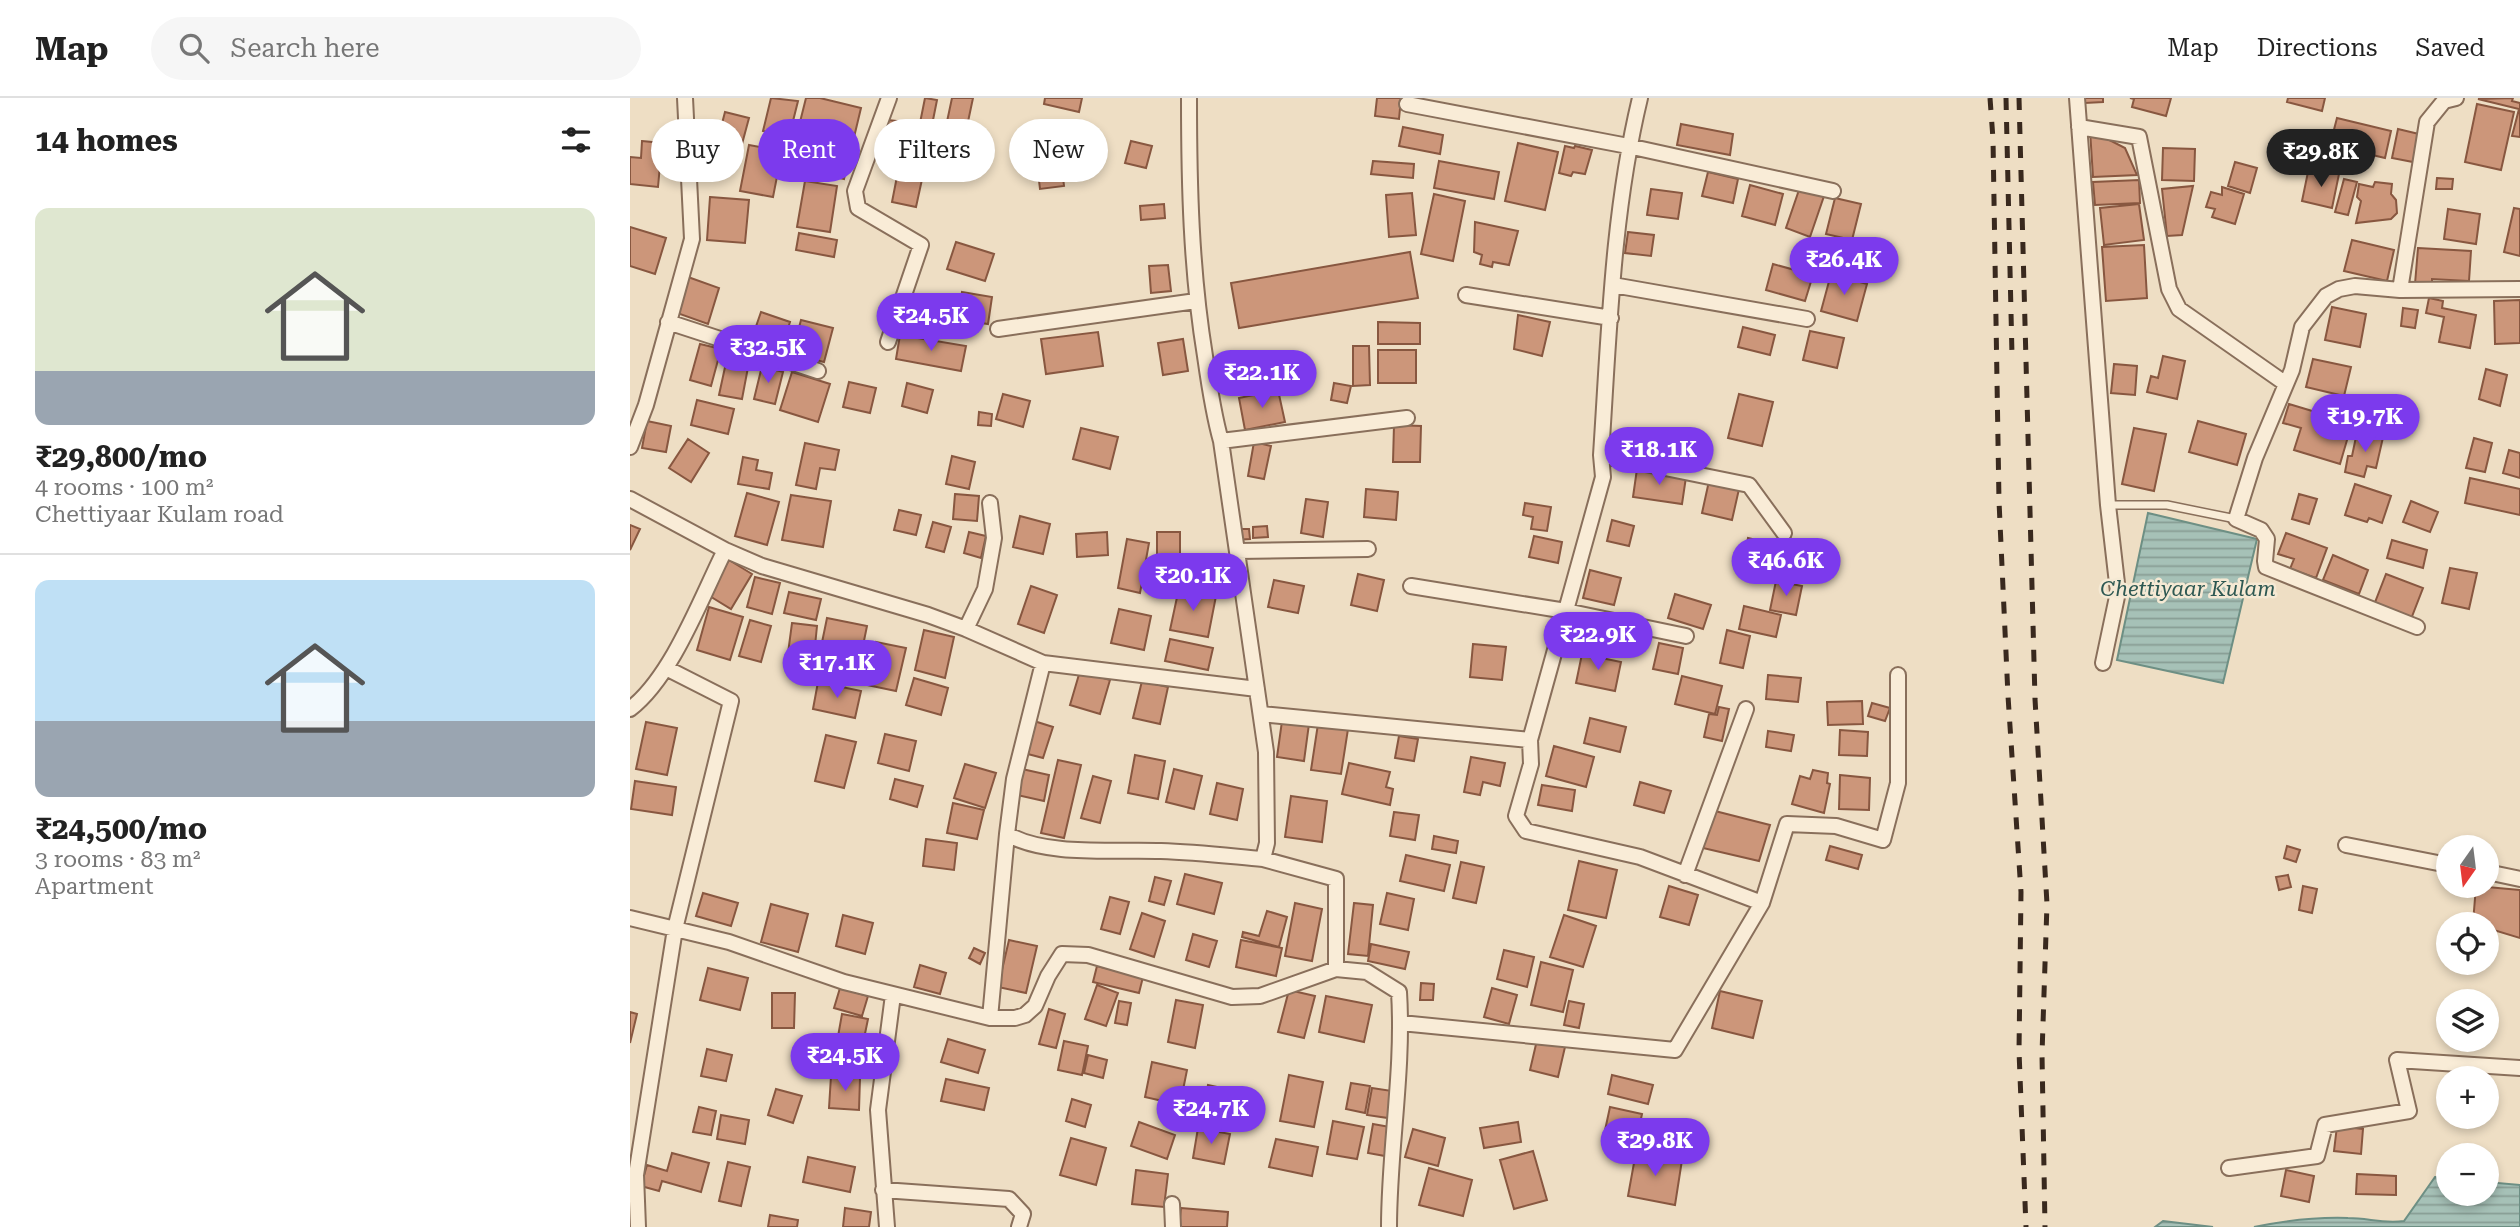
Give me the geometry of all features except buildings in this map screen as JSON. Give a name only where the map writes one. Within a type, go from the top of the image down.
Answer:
[{"type":"street","points":[[630,447],[646,405],[692,239],[685,98]]},
{"type":"street","points":[[888,342],[921,245],[858,208],[855,191],[889,98]]},
{"type":"street","points":[[1189,98],[1189,195],[1196,301],[1214,418],[1221,440],[1266,752],[1267,844],[1263,859]]},
{"type":"street","points":[[1640,98],[1628,146],[1613,285],[1601,455],[1603,477],[1530,740],[1531,764],[1516,816],[1526,831],[1640,857],[1762,903]]},
{"type":"street","points":[[2077,98],[2108,505],[2118,592],[2103,663]]},
{"type":"street","points":[[2400,290],[2427,122],[2444,101],[2456,98]]},
{"type":"street","points":[[1407,104],[1628,146],[1833,191]]},
{"type":"street","points":[[2079,127],[2139,136],[2169,289],[2179,309],[2287,384]]},
{"type":"street","points":[[1613,285],[1807,319]]},
{"type":"street","points":[[2417,628],[2266,567],[2267,539],[2261,530],[2236,519],[2255,458],[2287,384],[2302,327],[2326,296],[2339,289],[2355,286],[2400,290],[2520,289]]},
{"type":"street","points":[[1466,295],[1611,318]]},
{"type":"street","points":[[998,329],[1196,301]]},
{"type":"street","points":[[668,322],[818,371]]},
{"type":"street","points":[[1221,440],[1408,418]]},
{"type":"street","points":[[1601,455],[1749,485],[1784,533]]},
{"type":"street","points":[[630,499],[725,550],[762,566],[928,615],[1043,663],[1257,689]]},
{"type":"street","points":[[966,629],[985,589],[994,538],[990,503]]},
{"type":"street","points":[[1237,551],[1368,549]]},
{"type":"street","points":[[630,709],[643,699],[666,668],[725,550]]},
{"type":"street","points":[[1411,586],[1566,611],[1686,636]]},
{"type":"street","points":[[990,1018],[1014,779],[1043,663]]},
{"type":"street","points":[[638,1227],[635,1175],[675,929],[731,701],[666,668]]},
{"type":"street","points":[[1401,1023],[1675,1050],[1762,903],[1787,824],[1836,826],[1883,840],[1898,782],[1898,675]]},
{"type":"street","points":[[1685,875],[1746,709]]},
{"type":"street","points":[[1261,714],[1530,740]]},
{"type":"street","points":[[1007,834],[1021,842],[1077,850],[1162,851],[1263,859],[1336,878],[1336,969]]},
{"type":"street","points":[[2346,845],[2436,863]]},
{"type":"street","points":[[2499,874],[2520,878]]},
{"type":"street","points":[[630,918],[729,942],[844,982],[990,1018],[1015,1018],[1025,1015],[1035,1006],[1048,976],[1062,954],[1088,955],[1232,997],[1260,996],[1336,969],[1367,972],[1399,992],[1401,1023],[1389,1227]]},
{"type":"street","points":[[887,1227],[878,1110],[893,995]]},
{"type":"street","points":[[2229,1168],[2317,1156],[2325,1125],[2409,1111],[2397,1060],[2520,1068]]},
{"type":"street","points":[[883,1191],[1009,1199],[1023,1214],[1020,1227]]},
{"type":"street","points":[[1172,1204],[1172,1227]]},
{"type":"lane","points":[[2108,505],[2167,505],[2236,519]]},
{"type":"water","name":"Chettiyaar Kulam","points":[[2148,513],[2257,539],[2223,683],[2117,660]]},
{"type":"water","points":[[2435,1177],[2436,1206],[2499,1206],[2499,1183],[2520,1185],[2520,1227],[2254,1227],[2324,1218],[2404,1221]]},
{"type":"water","points":[[2163,1221],[2213,1227],[2155,1227]]},
{"type":"railway","points":[[1990,98],[1999,501],[2021,892],[2019,1051],[2026,1227]]},
{"type":"railway","points":[[2006,98],[2012,355]]},
{"type":"railway","points":[[2019,98],[2035,699],[2047,904],[2042,1054],[2045,1227]]}]
